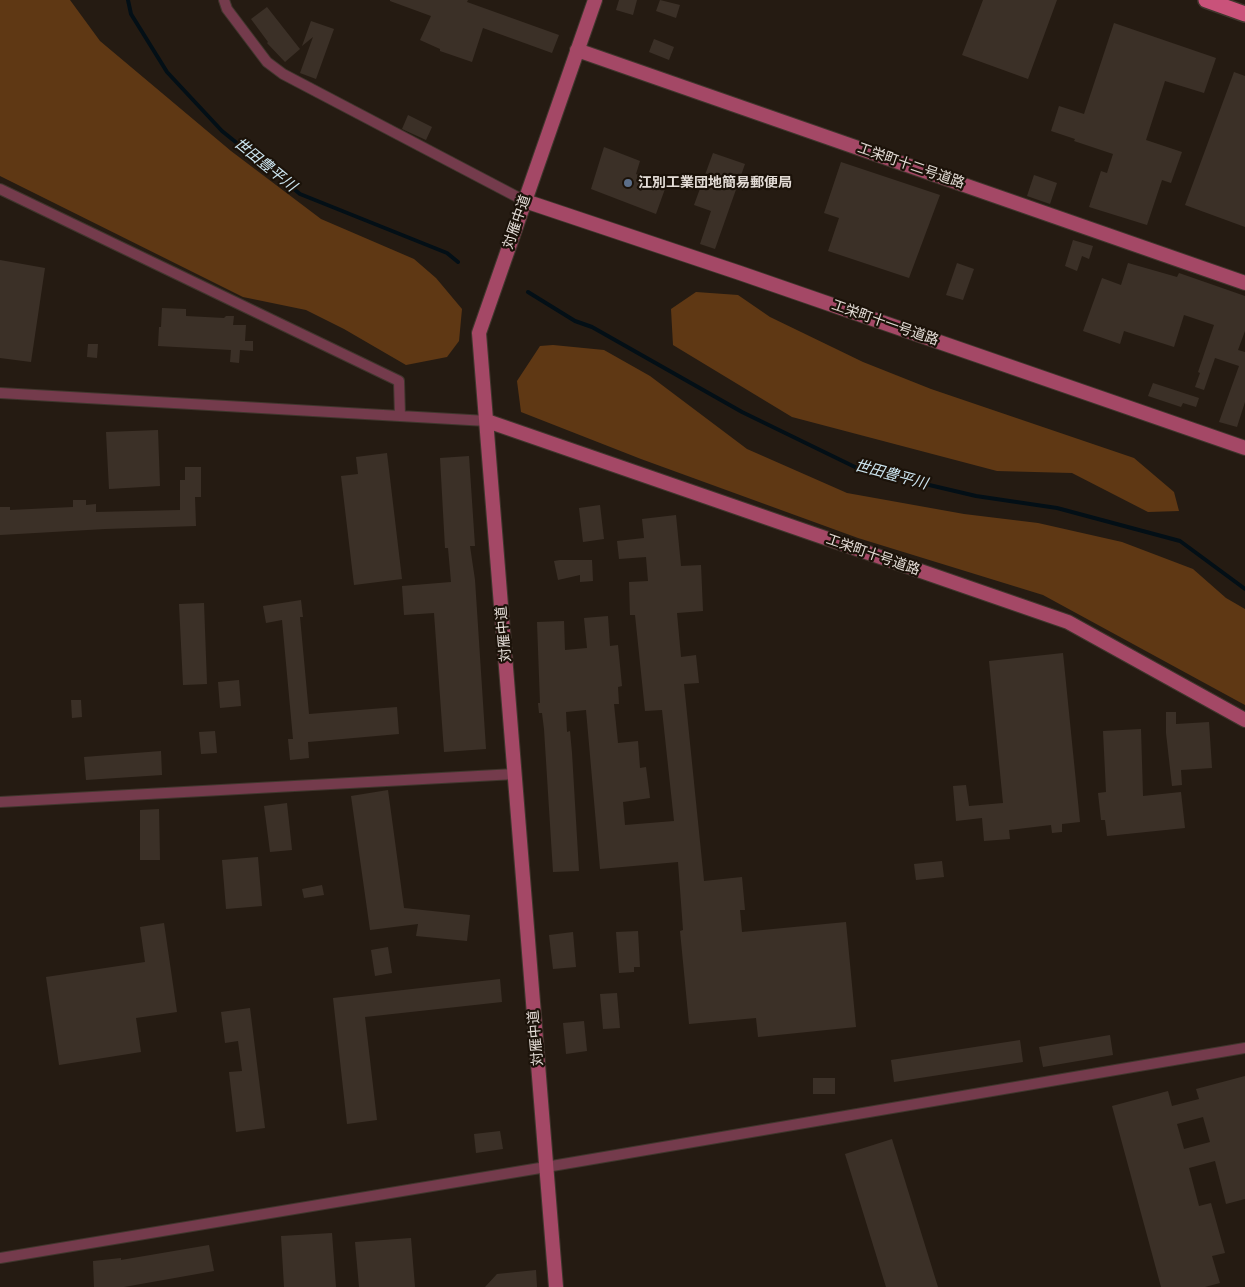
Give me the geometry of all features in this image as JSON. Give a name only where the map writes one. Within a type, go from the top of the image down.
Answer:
[{"type":"main road","points":[[1206,0],[1245,14]]},
{"type":"street","points":[[224,0],[227,9],[267,62],[283,74],[525,201]]},
{"type":"street","name":"対雁中道","points":[[556,1287],[479,333],[595,0]]},
{"type":"street","name":"工栄町十二号道路","points":[[577,50],[1245,283]]},
{"type":"street","points":[[0,189],[399,381],[400,416]]},
{"type":"street","name":"工栄町十一号道路","points":[[525,201],[759,279],[1245,448]]},
{"type":"street","points":[[0,393],[487,421]]},
{"type":"street","name":"工栄町十号道路","points":[[487,421],[1068,622],[1245,720]]},
{"type":"street","points":[[0,802],[515,774]]},
{"type":"street","points":[[0,1258],[1245,1048]]},
{"type":"shaded area","points":[[0,0],[70,0],[100,41],[231,151],[321,219],[414,259],[436,278],[462,309],[459,341],[447,357],[406,365],[344,329],[306,310],[243,297],[0,176]]},
{"type":"shaded area","points":[[696,292],[738,295],[770,317],[863,362],[931,389],[1134,458],[1174,492],[1179,511],[1148,512],[1072,473],[997,471],[792,417],[673,345],[671,309]]},
{"type":"shaded area","points":[[553,345],[604,350],[650,376],[747,449],[847,493],[964,514],[1038,523],[1122,542],[1193,569],[1226,598],[1245,609],[1245,705],[1043,595],[858,538],[641,459],[521,412],[517,381],[540,346]]},
{"type":"building","points":[[390,0],[468,0],[467,2],[559,35],[552,53],[483,28],[472,62],[440,51],[440,49],[420,40],[431,16]]},
{"type":"building","points":[[619,0],[637,0],[633,15],[616,10]]},
{"type":"building","points":[[660,0],[680,5],[676,18],[656,11]]},
{"type":"building","points":[[983,0],[1057,0],[1028,79],[962,55]]},
{"type":"building","points":[[267,7],[300,49],[285,62],[267,43],[251,19]]},
{"type":"building","points":[[311,21],[334,29],[316,79],[300,73],[313,37],[302,46]]},
{"type":"building","points":[[1114,23],[1216,58],[1204,93],[1165,81],[1146,140],[1182,152],[1171,183],[1162,180],[1147,225],[1089,207],[1101,171],[1107,173],[1113,154],[1051,131],[1059,106],[1084,114]]},
{"type":"building","points":[[654,39],[674,47],[669,60],[649,52]]},
{"type":"building","points":[[1234,72],[1245,76],[1245,227],[1185,205]]},
{"type":"building","points":[[408,115],[432,127],[426,140],[402,129]]},
{"type":"building","points":[[604,147],[640,161],[636,174],[666,186],[656,214],[591,189]]},
{"type":"building","points":[[713,153],[745,164],[715,249],[700,244],[711,211],[694,205]]},
{"type":"building","points":[[841,162],[940,195],[909,278],[828,251],[839,218],[824,213]]},
{"type":"building","points":[[1034,175],[1057,183],[1050,204],[1027,196]]},
{"type":"building","points":[[1073,240],[1093,246],[1089,259],[1082,256],[1077,271],[1065,266]]},
{"type":"building","points":[[0,260],[45,268],[31,362],[0,358]]},
{"type":"building","points":[[957,263],[974,269],[963,300],[946,295]]},
{"type":"building","points":[[1128,263],[1177,277],[1179,273],[1245,296],[1245,331],[1238,350],[1245,352],[1245,402],[1237,427],[1219,422],[1239,366],[1215,358],[1204,390],[1195,387],[1200,373],[1198,372],[1214,325],[1184,315],[1174,347],[1124,331],[1120,344],[1083,331],[1102,278],[1121,285]]},
{"type":"building","points":[[162,308],[186,309],[186,316],[224,318],[226,316],[234,316],[233,325],[246,325],[245,341],[253,341],[253,351],[240,350],[239,363],[230,362],[231,350],[158,346]]},
{"type":"building","points":[[88,344],[98,344],[97,358],[87,357]]},
{"type":"building","points":[[1153,383],[1199,398],[1196,407],[1183,403],[1181,407],[1148,396]]},
{"type":"building","points":[[158,430],[160,486],[109,489],[106,432]]},
{"type":"building","points":[[387,453],[402,579],[354,585],[341,476],[358,474],[356,457]]},
{"type":"building","points":[[469,456],[475,546],[470,546],[475,580],[486,749],[444,752],[434,613],[404,615],[402,586],[451,582],[448,548],[445,548],[440,458]]},
{"type":"building","points":[[185,467],[201,467],[201,497],[195,497],[196,526],[0,535],[0,507],[10,507],[10,510],[73,507],[73,500],[86,500],[86,505],[96,504],[96,512],[180,510],[180,480],[185,480]]},
{"type":"building","points":[[600,505],[604,539],[583,542],[579,508]]},
{"type":"building","points":[[676,515],[681,566],[701,565],[703,611],[677,613],[681,657],[696,655],[699,683],[684,684],[704,881],[742,877],[745,910],[740,910],[742,932],[846,922],[856,1027],[758,1037],[756,1018],[689,1024],[680,931],[683,930],[678,862],[600,869],[586,710],[566,712],[567,732],[570,731],[572,753],[579,871],[553,872],[544,729],[542,713],[539,713],[538,703],[540,703],[537,622],[564,621],[565,650],[587,648],[584,618],[608,616],[610,646],[618,645],[622,686],[618,687],[619,704],[614,704],[618,743],[638,741],[640,768],[646,767],[650,798],[623,802],[625,825],[674,821],[662,710],[645,711],[635,615],[630,615],[629,582],[648,581],[646,557],[619,559],[617,541],[644,538],[642,519]]},
{"type":"building","points":[[592,560],[593,581],[580,582],[580,575],[558,580],[554,561]]},
{"type":"building","points":[[301,600],[303,617],[300,617],[309,714],[397,707],[399,734],[308,742],[309,758],[290,760],[288,739],[293,739],[282,620],[266,623],[263,606]]},
{"type":"building","points":[[204,603],[207,684],[183,685],[179,604]]},
{"type":"building","points":[[1063,653],[1080,822],[1062,824],[1062,832],[1052,833],[1051,825],[1009,830],[1010,839],[984,841],[982,818],[956,821],[953,786],[966,785],[969,806],[1003,803],[989,661]]},
{"type":"building","points":[[239,680],[241,706],[220,708],[218,682]]},
{"type":"building","points":[[71,700],[81,700],[82,717],[72,718]]},
{"type":"building","points":[[1166,712],[1176,712],[1176,724],[1209,722],[1212,768],[1181,770],[1182,785],[1172,786],[1166,733]]},
{"type":"building","points":[[1141,729],[1143,796],[1181,792],[1185,828],[1107,836],[1105,820],[1101,820],[1098,793],[1106,792],[1103,731]]},
{"type":"building","points":[[215,731],[217,753],[201,754],[199,732]]},
{"type":"building","points":[[161,751],[162,775],[86,780],[84,757]]},
{"type":"building","points":[[388,790],[404,908],[470,915],[467,941],[416,936],[418,924],[370,930],[351,796]]},
{"type":"building","points":[[287,803],[292,850],[270,852],[264,806]]},
{"type":"building","points":[[159,809],[160,860],[140,860],[140,810]]},
{"type":"building","points":[[258,857],[262,906],[226,909],[222,860]]},
{"type":"building","points":[[942,861],[944,877],[916,880],[914,864]]},
{"type":"building","points":[[322,885],[324,895],[304,898],[302,889]]},
{"type":"building","points":[[164,923],[177,1012],[136,1018],[141,1052],[59,1065],[46,977],[145,962],[140,927]]},
{"type":"building","points":[[638,931],[640,967],[634,967],[634,972],[619,973],[616,932]]},
{"type":"building","points":[[573,932],[576,967],[553,969],[549,935]]},
{"type":"building","points":[[388,947],[392,973],[375,976],[371,950]]},
{"type":"building","points":[[500,979],[502,1002],[365,1017],[377,1120],[347,1124],[333,998]]},
{"type":"building","points":[[617,993],[620,1028],[603,1029],[600,994]]},
{"type":"building","points":[[250,1008],[265,1128],[236,1132],[229,1072],[242,1071],[238,1041],[225,1043],[221,1012]]},
{"type":"building","points":[[584,1021],[587,1051],[566,1054],[563,1023]]},
{"type":"building","points":[[1110,1035],[1113,1055],[1043,1067],[1039,1047]]},
{"type":"building","points":[[1020,1040],[1023,1062],[894,1082],[891,1060]]},
{"type":"building","points":[[1245,1076],[1245,1199],[1226,1204],[1215,1161],[1189,1168],[1199,1206],[1211,1203],[1225,1253],[1212,1256],[1220,1283],[1205,1287],[1161,1287],[1112,1106],[1168,1091],[1172,1106],[1199,1099],[1196,1089]],"holes":[[[1203,1117],[1210,1142],[1184,1149],[1177,1124]]]},
{"type":"building","points":[[813,1078],[835,1078],[835,1094],[813,1094]]},
{"type":"building","points":[[500,1131],[503,1149],[476,1153],[474,1134]]},
{"type":"building","points":[[892,1139],[938,1287],[886,1287],[845,1154]]},
{"type":"building","points":[[332,1233],[336,1287],[284,1287],[281,1236]]},
{"type":"building","points":[[411,1238],[415,1287],[359,1287],[355,1242]]},
{"type":"building","points":[[209,1245],[214,1271],[124,1287],[94,1287],[93,1261],[121,1258],[121,1260]]},
{"type":"building","points":[[536,1270],[537,1287],[485,1287],[497,1274]]},
{"type":"waterway","name":"世田豊平川","points":[[128,0],[131,14],[167,72],[222,131],[300,194],[447,253],[458,262]]},
{"type":"waterway","name":"世田豊平川","points":[[528,292],[575,321],[592,327],[742,412],[857,468],[976,496],[1057,508],[1180,541],[1245,589]]},
{"type":"place","name":"江別工業団地簡易郵便局","points":[[628,183]]}]
